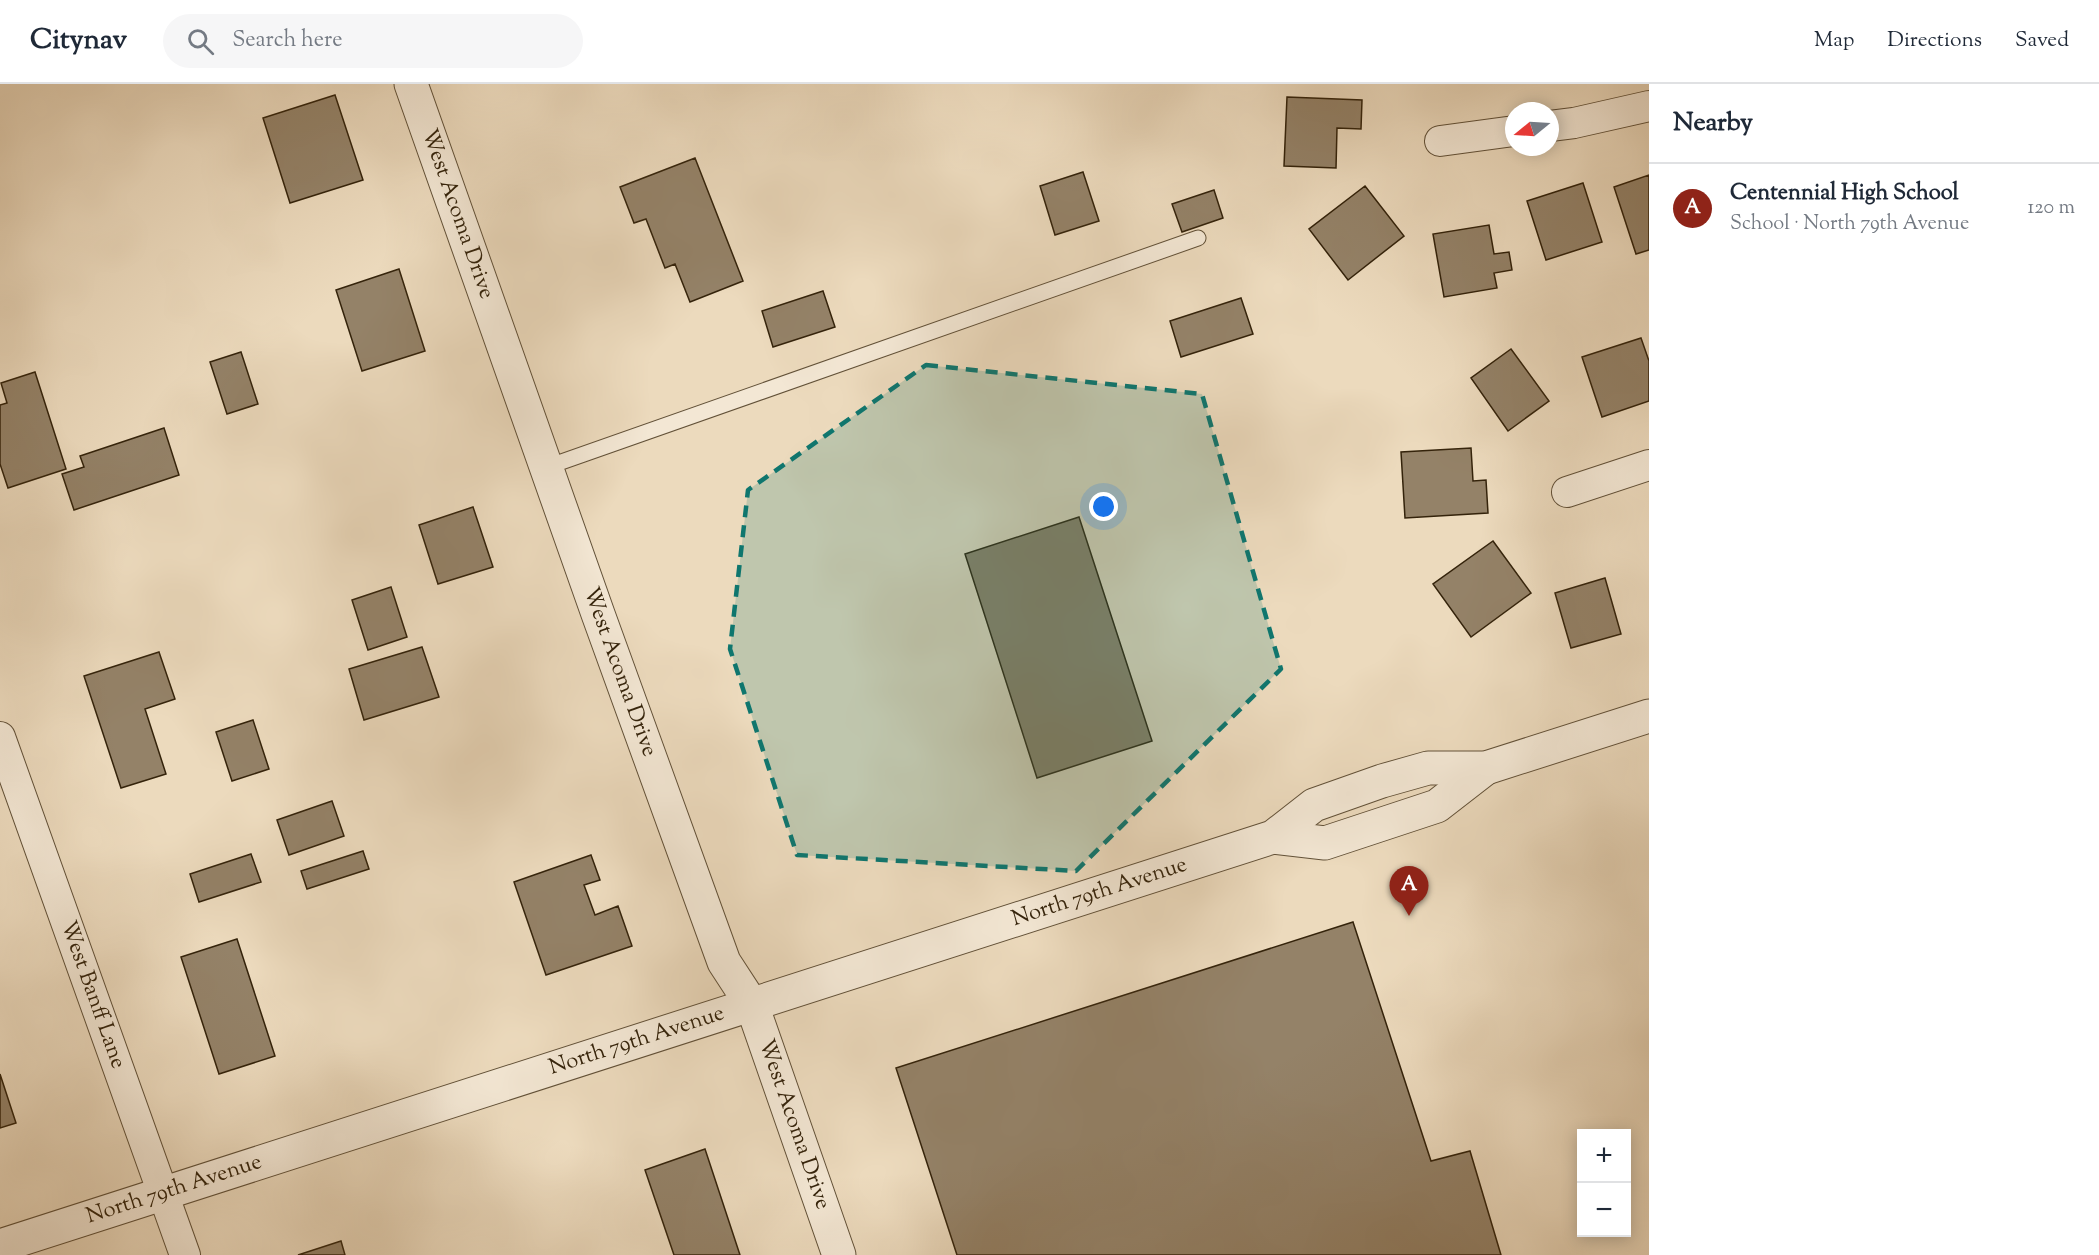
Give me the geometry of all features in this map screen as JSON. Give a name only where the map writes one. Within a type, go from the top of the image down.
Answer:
[{"type":"street","name":"West Acoma Drive","points":[[411,84],[598,614],[724,962],[752,1005],[839,1255]]},
{"type":"street","points":[[1559,125],[1649,106]]},
{"type":"street","points":[[1440,141],[1505,132]]},
{"type":"street","points":[[1568,492],[1649,465]]},
{"type":"street","name":"North 79th Avenue","points":[[0,1246],[1274,837],[1326,843],[1437,806],[1486,768],[1649,716]]},
{"type":"street","name":"West Banff Lane","points":[[0,737],[185,1255]]},
{"type":"lane","points":[[547,467],[1198,238]]},
{"type":"highlighted area","points":[[926,365],[1202,394],[1281,669],[1076,871],[797,855],[730,649],[748,490]]},
{"type":"building","points":[[335,95],[363,180],[290,203],[263,118]]},
{"type":"building","points":[[1287,97],[1362,100],[1361,129],[1337,128],[1336,168],[1284,166]]},
{"type":"building","points":[[695,158],[743,281],[690,302],[675,264],[665,268],[646,219],[634,223],[620,187]]},
{"type":"building","points":[[1083,172],[1099,221],[1055,235],[1040,186]]},
{"type":"building","points":[[1649,175],[1649,250],[1636,254],[1614,187]]},
{"type":"building","points":[[1583,183],[1602,242],[1546,260],[1527,201]]},
{"type":"building","points":[[1365,186],[1404,236],[1348,280],[1309,229]]},
{"type":"building","points":[[1214,190],[1223,218],[1182,232],[1172,204]]},
{"type":"building","points":[[1489,225],[1494,254],[1509,252],[1512,270],[1494,273],[1497,288],[1444,297],[1433,234]]},
{"type":"building","points":[[399,269],[425,351],[362,371],[336,290]]},
{"type":"building","points":[[823,291],[835,327],[773,347],[762,311]]},
{"type":"building","points":[[1241,298],[1253,334],[1181,357],[1170,321]]},
{"type":"building","points":[[1641,338],[1649,361],[1649,401],[1602,417],[1582,357]]},
{"type":"building","points":[[1511,349],[1549,401],[1508,431],[1471,378]]},
{"type":"building","points":[[241,352],[258,404],[227,414],[210,362]]},
{"type":"building","points":[[35,372],[66,469],[8,488],[0,464],[0,405],[7,403],[1,383]]},
{"type":"building","points":[[164,428],[179,475],[74,510],[62,474],[84,467],[80,456]]},
{"type":"building","points":[[1471,448],[1473,481],[1486,480],[1488,513],[1405,518],[1401,452]]},
{"type":"building","points":[[473,507],[493,567],[438,584],[419,525]]},
{"type":"building","points":[[1079,517],[1152,741],[1037,778],[965,554]]},
{"type":"building","points":[[1493,541],[1531,593],[1471,637],[1433,584]]},
{"type":"building","points":[[1605,578],[1621,634],[1571,648],[1555,593]]},
{"type":"building","points":[[391,587],[407,637],[368,650],[352,600]]},
{"type":"building","points":[[422,647],[439,697],[364,720],[349,669]]},
{"type":"building","points":[[159,652],[175,699],[145,709],[166,774],[121,788],[84,676]]},
{"type":"building","points":[[253,720],[269,769],[232,781],[216,732]]},
{"type":"building","points":[[332,801],[344,836],[289,855],[277,820]]},
{"type":"building","points":[[363,851],[369,869],[307,889],[301,871]]},
{"type":"building","points":[[251,854],[261,882],[199,902],[190,874]]},
{"type":"building","points":[[591,855],[600,880],[584,885],[595,915],[618,906],[632,946],[546,975],[514,882]]},
{"type":"building","points":[[1353,922],[1431,1161],[1470,1151],[1501,1255],[957,1255],[896,1068]]},
{"type":"building","points":[[237,939],[275,1056],[219,1074],[181,957]]},
{"type":"building","points":[[0,1074],[16,1123],[0,1128]]},
{"type":"building","points":[[705,1149],[740,1255],[674,1255],[645,1170]]},
{"type":"building","points":[[341,1241],[345,1255],[298,1255]]},
{"type":"place","name":"Centennial High School","points":[[1409,916]]}]
